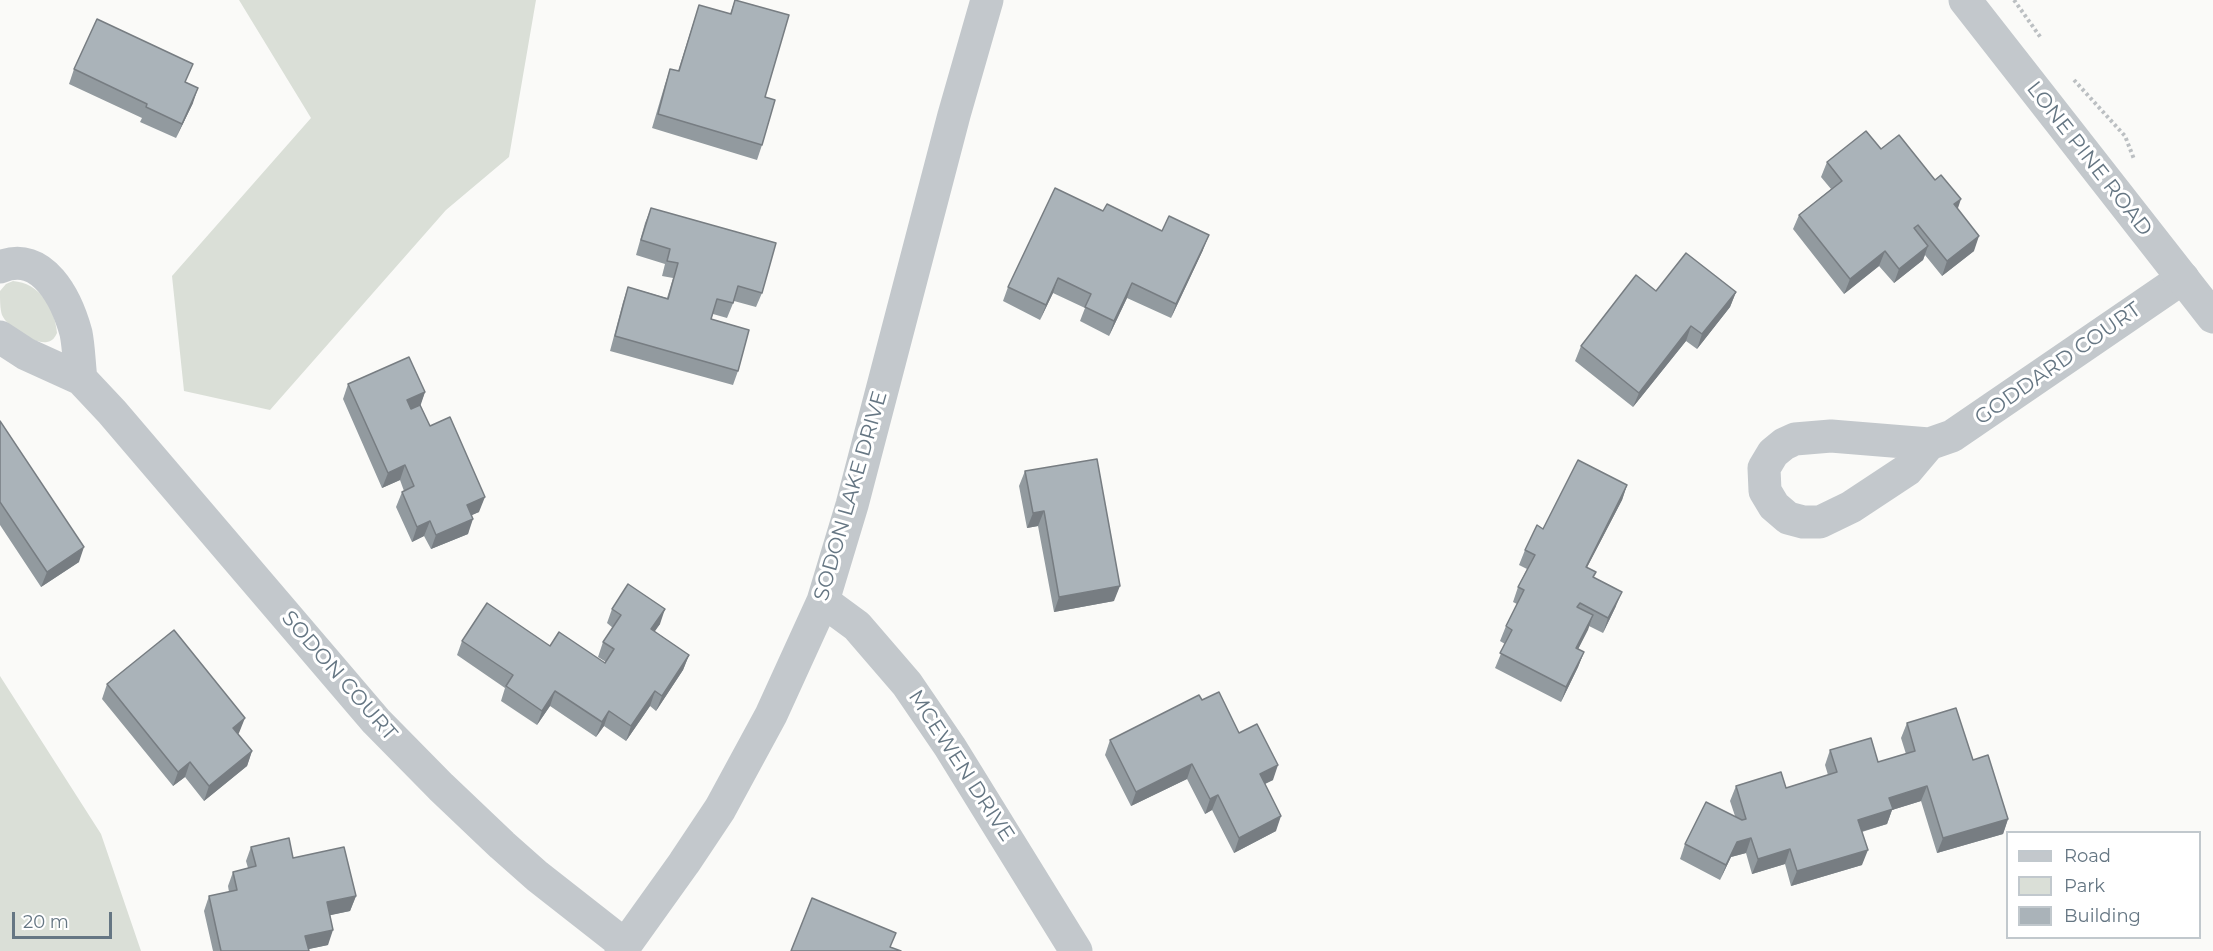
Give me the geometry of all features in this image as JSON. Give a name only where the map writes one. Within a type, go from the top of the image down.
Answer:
[{"type":"street","name":"SODON LAKE DRIVE","points":[[623,948],[720,809],[771,715],[823,601],[852,505],[951,125],[987,0]]},
{"type":"street","name":"LONE PINE ROAD","points":[[1965,0],[2183,278],[2210,305]]},
{"type":"street","points":[[0,267],[24,263],[39,269],[56,285],[69,310],[76,335],[81,379]]},
{"type":"street","name":"GODDARD COURT","points":[[1929,444],[1952,436],[1972,423],[2183,278]]},
{"type":"street","name":"SODON COURT","points":[[0,337],[26,354],[81,379],[112,412],[376,721],[441,788],[502,845],[623,948]]},
{"type":"street","name":"MCEWEN DRIVE","points":[[823,601],[857,626],[907,684],[950,747],[1076,951]]},
{"type":"green space","points":[[239,0],[536,0],[509,157],[446,210],[270,410],[184,391],[172,276],[311,118]]},
{"type":"green space","points":[[13,281],[31,286],[44,298],[56,323],[57,333],[51,341],[41,342],[28,338],[5,320],[1,310],[0,291],[6,284]]},
{"type":"green space","points":[[0,676],[101,834],[141,951],[0,951]]},
{"type":"building","points":[[735,0],[789,15],[765,97],[775,100],[762,145],[658,114],[670,69],[679,71],[699,5],[731,14]]},
{"type":"building","points":[[97,19],[193,64],[185,82],[198,88],[182,124],[146,107],[147,104],[74,69]]},
{"type":"building","points":[[1866,131],[1881,149],[1899,135],[1935,180],[1941,175],[1961,199],[1954,204],[1979,236],[1947,261],[1918,225],[1914,228],[1928,246],[1899,269],[1885,251],[1850,279],[1799,215],[1842,181],[1827,162]]},
{"type":"building","points":[[1055,188],[1103,211],[1107,204],[1162,231],[1169,216],[1209,235],[1176,304],[1132,283],[1114,321],[1085,307],[1091,294],[1058,278],[1046,305],[1008,287]]},
{"type":"building","points":[[651,208],[776,243],[762,293],[738,286],[733,303],[717,299],[711,319],[749,330],[738,371],[615,336],[628,287],[668,299],[678,263],[667,261],[670,249],[641,240]]},
{"type":"building","points":[[1686,253],[1736,292],[1702,334],[1691,326],[1639,393],[1581,346],[1636,275],[1656,291]]},
{"type":"building","points":[[409,357],[425,392],[407,400],[411,409],[420,405],[430,426],[450,417],[485,497],[467,505],[473,519],[436,535],[430,521],[417,527],[402,492],[414,486],[405,465],[388,473],[348,384]]},
{"type":"building","points":[[0,421],[84,547],[47,572],[0,502]]},
{"type":"building","points":[[1097,459],[1120,586],[1059,597],[1044,511],[1033,513],[1025,471]]},
{"type":"building","points":[[1578,460],[1627,485],[1586,567],[1596,572],[1593,577],[1622,592],[1608,618],[1580,603],[1577,607],[1593,615],[1576,648],[1584,652],[1566,687],[1500,653],[1512,630],[1506,626],[1524,590],[1518,587],[1535,555],[1525,550],[1537,525],[1543,529]]},
{"type":"building","points":[[628,584],[665,609],[651,629],[689,655],[662,696],[655,691],[631,726],[609,711],[602,722],[555,691],[542,711],[506,686],[513,675],[462,641],[487,603],[550,646],[559,632],[605,663],[614,649],[603,642],[621,615],[612,609]]},
{"type":"building","points":[[174,630],[245,718],[233,728],[252,751],[209,786],[190,762],[178,772],[107,684]]},
{"type":"building","points":[[1219,692],[1239,733],[1257,724],[1278,765],[1260,774],[1281,816],[1239,838],[1218,795],[1210,799],[1192,764],[1136,792],[1110,740],[1199,695],[1202,700]]},
{"type":"building","points":[[1956,708],[1973,760],[1988,755],[2008,819],[1943,838],[1927,786],[1889,798],[1893,809],[1858,820],[1868,850],[1797,871],[1790,849],[1758,859],[1751,838],[1737,842],[1726,865],[1685,844],[1706,802],[1742,820],[1746,819],[1736,786],[1781,772],[1786,788],[1837,772],[1830,750],[1871,738],[1878,762],[1915,751],[1907,723]]},
{"type":"building","points":[[289,838],[293,858],[344,847],[356,896],[327,902],[333,930],[305,936],[309,951],[221,951],[209,896],[237,890],[233,872],[256,866],[251,847]]},
{"type":"building","points":[[812,898],[896,933],[890,947],[901,951],[791,951]]}]
